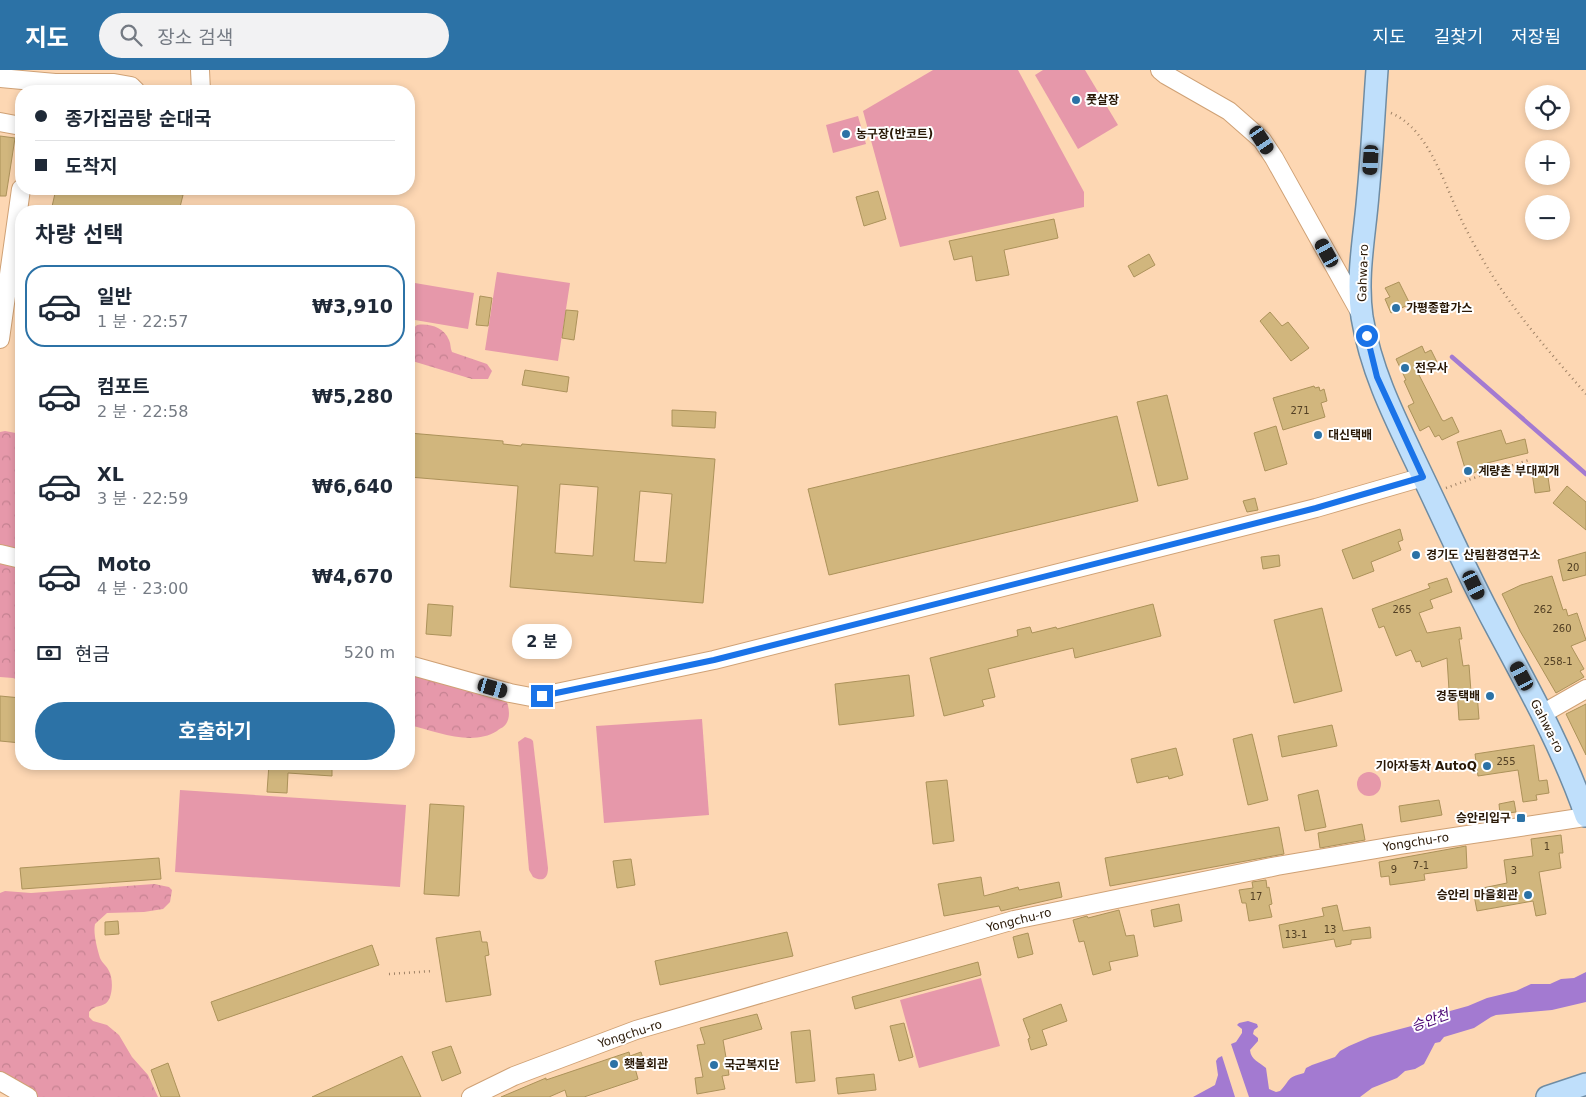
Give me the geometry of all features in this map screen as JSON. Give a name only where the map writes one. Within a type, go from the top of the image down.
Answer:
[{"type":"main road","name":"Gahwa-ro","points":[[1377,70],[1376,107],[1360,279],[1362,317],[1377,377],[1481,598],[1542,714],[1572,778],[1586,817]]},
{"type":"main road","points":[[1547,1097],[1586,1084]]},
{"type":"street","points":[[200,70],[201,85]]},
{"type":"street","points":[[1160,70],[1229,112],[1262,140],[1274,158],[1362,317]]},
{"type":"street","points":[[0,78],[125,85]]},
{"type":"street","points":[[0,122],[15,125]]},
{"type":"street","points":[[0,339],[15,232]]},
{"type":"street","points":[[415,667],[510,693],[531,697],[542,696],[714,660],[1316,508],[1427,486]]},
{"type":"street","points":[[0,554],[15,558]]},
{"type":"street","points":[[1542,714],[1586,689]]},
{"type":"street","name":"Yongchu-ro","points":[[471,1097],[514,1076],[636,1030],[1014,920],[1287,864],[1409,843],[1586,817]]},
{"type":"street","points":[[0,1081],[28,1097]]},
{"type":"path","points":[[1376,107],[1395,115],[1420,136],[1435,161],[1464,225],[1492,275],[1520,316],[1586,394]]},
{"type":"path","points":[[1427,486],[1485,474],[1529,460]]},
{"type":"path","points":[[389,974],[432,971]]},
{"type":"green space","points":[[933,70],[1018,70],[1084,192],[1084,207],[900,247],[863,111]]},
{"type":"green space","name":"풋살장","points":[[1043,70],[1085,70],[1118,125],[1078,149],[1035,75]]},
{"type":"green space","name":"농구장(반코트)","points":[[858,116],[866,144],[833,153],[826,125]]},
{"type":"green space","points":[[497,272],[570,283],[558,361],[485,350]]},
{"type":"green space","points":[[415,283],[474,293],[468,329],[415,320]]},
{"type":"green space","points":[[417,325],[431,325],[440,329],[447,336],[452,352],[487,364],[492,371],[488,379],[472,379],[415,362],[415,327]]},
{"type":"green space","points":[[0,432],[15,433],[15,553],[0,549]]},
{"type":"green space","points":[[0,558],[15,562],[15,679],[0,677]]},
{"type":"green space","points":[[415,671],[505,698],[508,704],[509,718],[505,725],[497,731],[487,736],[476,738],[442,734],[415,727]]},
{"type":"green space","points":[[702,719],[709,815],[604,823],[596,726]]},
{"type":"green space","points":[[525,737],[533,741],[548,868],[544,879],[536,879],[529,870],[518,742]]},
{"type":"green space","points":[[1369,772],[1377,776],[1381,784],[1377,792],[1369,796],[1361,792],[1357,784],[1361,776]]},
{"type":"green space","points":[[180,790],[406,805],[400,887],[175,872]]},
{"type":"green space","points":[[154,884],[169,887],[172,890],[170,902],[163,909],[144,912],[107,913],[95,924],[95,936],[99,954],[110,974],[112,986],[108,1001],[104,1005],[91,1010],[89,1017],[93,1021],[107,1025],[119,1035],[132,1057],[148,1075],[158,1097],[37,1097],[0,1076],[0,893],[5,891],[31,893]]},
{"type":"green space","points":[[981,978],[1000,1046],[919,1068],[900,1000]]},
{"type":"water","name":"승안천","points":[[1586,972],[1586,1002],[1552,1010],[1491,1017],[1474,1028],[1444,1037],[1440,1042],[1435,1043],[1424,1064],[1415,1069],[1405,1071],[1397,1078],[1372,1088],[1360,1097],[1249,1097],[1231,1044],[1236,1042],[1242,1033],[1242,1029],[1237,1025],[1239,1023],[1248,1021],[1257,1024],[1258,1027],[1254,1030],[1253,1034],[1258,1038],[1258,1041],[1250,1050],[1254,1059],[1266,1068],[1269,1089],[1276,1092],[1280,1091],[1291,1078],[1304,1073],[1306,1068],[1335,1057],[1340,1051],[1370,1037],[1419,1024],[1432,1016],[1468,1006],[1487,998],[1516,991],[1531,984],[1550,984],[1561,979],[1574,978]]},
{"type":"water","points":[[1222,1056],[1235,1097],[1193,1097],[1215,1085],[1218,1075],[1216,1061]]},
{"type":"building","points":[[0,136],[15,138],[6,196],[0,196]]},
{"type":"building","points":[[878,191],[886,219],[864,226],[856,197]]},
{"type":"building","points":[[55,195],[183,195],[180,205],[52,205]]},
{"type":"building","points":[[1054,219],[1058,238],[1004,250],[1009,275],[976,281],[972,256],[954,260],[949,241]]},
{"type":"building","points":[[1149,254],[1155,265],[1134,277],[1128,266]]},
{"type":"building","points":[[1399,282],[1410,304],[1391,313],[1385,299],[1390,297],[1385,288]]},
{"type":"building","points":[[480,296],[492,298],[488,326],[476,325]]},
{"type":"building","points":[[566,310],[578,311],[574,340],[562,338]]},
{"type":"building","points":[[1270,312],[1282,326],[1288,322],[1309,348],[1291,361],[1260,321]]},
{"type":"building","points":[[1422,346],[1425,353],[1431,350],[1437,362],[1417,371],[1442,420],[1444,421],[1452,417],[1459,432],[1442,440],[1439,435],[1435,437],[1429,426],[1420,431],[1408,406],[1414,403],[1396,359]]},
{"type":"building","points":[[525,370],[569,377],[567,392],[522,385]]},
{"type":"building","points":[[1314,386],[1315,388],[1319,387],[1320,391],[1324,389],[1327,401],[1321,403],[1325,417],[1283,430],[1273,398]]},
{"type":"building","points":[[1167,395],[1188,479],[1158,486],[1137,402]]},
{"type":"building","points":[[672,410],[716,412],[715,428],[672,426]]},
{"type":"building","points":[[1117,416],[1138,501],[829,575],[808,489]]},
{"type":"building","points":[[1276,426],[1287,464],[1265,471],[1254,433]]},
{"type":"building","points":[[1501,430],[1506,444],[1525,439],[1528,453],[1487,463],[1489,468],[1467,475],[1457,442]]},
{"type":"building","points":[[415,434],[503,441],[503,444],[521,446],[522,444],[715,459],[703,603],[510,587],[518,486],[415,477]],"holes":[[[560,484],[598,487],[593,556],[555,553]],[[640,491],[672,494],[666,563],[634,561]]]},
{"type":"building","points":[[1545,464],[1550,491],[1535,493],[1531,466]]},
{"type":"building","points":[[1567,486],[1586,502],[1586,530],[1553,503]]},
{"type":"building","points":[[1255,498],[1258,510],[1247,512],[1243,501]]},
{"type":"building","points":[[1400,529],[1403,540],[1398,542],[1401,550],[1371,562],[1374,571],[1353,579],[1342,550]]},
{"type":"building","points":[[1586,552],[1586,575],[1563,581],[1558,560]]},
{"type":"building","points":[[1279,555],[1280,566],[1263,569],[1261,557]]},
{"type":"building","points":[[1552,576],[1563,610],[1566,609],[1568,616],[1577,613],[1586,640],[1571,646],[1584,669],[1580,671],[1584,677],[1556,693],[1520,631],[1502,594],[1521,585]]},
{"type":"building","points":[[1447,578],[1452,592],[1430,600],[1433,608],[1419,613],[1427,633],[1460,627],[1462,639],[1459,639],[1463,666],[1469,665],[1471,692],[1477,692],[1479,719],[1459,720],[1457,690],[1449,690],[1447,658],[1422,667],[1420,661],[1416,662],[1411,650],[1396,656],[1384,626],[1379,628],[1372,609],[1430,588],[1428,584]]},
{"type":"building","points":[[428,604],[453,606],[451,636],[426,634]]},
{"type":"building","points":[[1153,604],[1161,636],[1075,658],[1073,648],[988,669],[995,697],[982,700],[984,706],[944,716],[930,658],[1018,636],[1017,630],[1030,627],[1032,633],[1056,627],[1057,629]]},
{"type":"building","points":[[1322,608],[1342,691],[1294,703],[1274,620]]},
{"type":"building","points":[[909,675],[914,716],[839,725],[835,684]]},
{"type":"building","points":[[0,696],[15,697],[15,742],[0,741]]},
{"type":"building","points":[[1586,704],[1586,755],[1566,714]]},
{"type":"building","points":[[1332,725],[1337,746],[1282,757],[1278,736]]},
{"type":"building","points":[[1252,734],[1268,800],[1248,805],[1233,739]]},
{"type":"building","points":[[1534,745],[1539,781],[1547,780],[1549,793],[1536,795],[1537,800],[1523,802],[1518,770],[1478,776],[1475,754]]},
{"type":"building","points":[[1176,748],[1183,775],[1169,779],[1168,776],[1137,783],[1131,759]]},
{"type":"building","points":[[269,770],[332,770],[332,776],[288,773],[287,793],[267,792]]},
{"type":"building","points":[[947,780],[954,841],[933,844],[926,782]]},
{"type":"building","points":[[1318,790],[1326,827],[1305,831],[1298,795]]},
{"type":"building","points":[[1439,800],[1442,815],[1401,822],[1399,806]]},
{"type":"building","points":[[1514,801],[1516,812],[1500,814],[1499,804]]},
{"type":"building","points":[[430,804],[464,806],[459,896],[424,894]]},
{"type":"building","points":[[1362,824],[1365,840],[1320,848],[1318,833]]},
{"type":"building","points":[[1279,827],[1284,854],[1110,886],[1105,858]]},
{"type":"building","points":[[1561,835],[1563,853],[1559,853],[1561,868],[1539,872],[1546,914],[1536,916],[1533,901],[1477,911],[1473,890],[1507,883],[1504,860],[1533,856],[1531,839]]},
{"type":"building","points":[[1466,846],[1467,868],[1424,874],[1425,880],[1390,885],[1389,876],[1381,877],[1379,862]]},
{"type":"building","points":[[159,858],[161,879],[22,889],[20,868]]},
{"type":"building","points":[[631,859],[635,885],[617,888],[613,861]]},
{"type":"building","points":[[981,877],[984,896],[1018,887],[1019,890],[1059,882],[1062,897],[1001,911],[999,906],[944,916],[938,884]]},
{"type":"building","points":[[1266,880],[1272,904],[1269,905],[1272,917],[1249,921],[1246,903],[1242,903],[1239,890],[1253,888],[1252,882]]},
{"type":"building","points":[[1179,904],[1182,921],[1154,927],[1151,910]]},
{"type":"building","points":[[1337,905],[1343,931],[1370,927],[1371,938],[1351,940],[1351,944],[1336,947],[1334,939],[1283,948],[1279,925],[1324,916],[1322,908]]},
{"type":"building","points":[[1119,910],[1126,936],[1134,935],[1138,956],[1109,962],[1111,970],[1093,975],[1084,941],[1079,942],[1073,920]]},
{"type":"building","points":[[118,921],[119,934],[105,935],[105,922]]},
{"type":"building","points":[[480,931],[482,942],[487,942],[489,955],[485,956],[491,995],[446,1002],[436,938]]},
{"type":"building","points":[[787,932],[793,956],[660,985],[655,961]]},
{"type":"building","points":[[1028,933],[1033,954],[1018,958],[1013,937]]},
{"type":"building","points":[[372,945],[379,965],[218,1021],[211,1002]]},
{"type":"building","points":[[978,962],[981,975],[855,1009],[852,997]]},
{"type":"building","points":[[1061,1004],[1067,1021],[1042,1030],[1047,1045],[1031,1050],[1028,1039],[1030,1038],[1023,1019]]},
{"type":"building","points":[[757,1014],[762,1029],[723,1040],[729,1075],[722,1076],[725,1089],[697,1094],[695,1078],[703,1077],[697,1045],[705,1044],[700,1028]]},
{"type":"building","points":[[904,1023],[913,1057],[899,1061],[890,1026]]},
{"type":"building","points":[[810,1030],[815,1081],[796,1083],[791,1032]]},
{"type":"building","points":[[451,1046],[461,1073],[442,1081],[432,1052]]},
{"type":"building","name":"횃불회관","points":[[629,1052],[630,1056],[641,1052],[645,1065],[635,1068],[638,1079],[584,1097],[567,1097],[565,1090],[549,1097],[501,1097],[546,1078],[546,1080]]},
{"type":"building","points":[[402,1056],[421,1097],[312,1097]]},
{"type":"building","points":[[168,1063],[180,1097],[161,1097],[151,1070]]},
{"type":"building","points":[[874,1074],[876,1090],[838,1094],[836,1078]]},
{"type":"waterway","points":[[1452,357],[1586,474]]},
{"type":"place","name":"풋살장","points":[[1076,100]]},
{"type":"place","name":"농구장(반코트)","points":[[846,134]]},
{"type":"place","name":"가평종합가스","points":[[1396,308]]},
{"type":"place","name":"전우사","points":[[1405,368]]},
{"type":"place","name":"대신택배","points":[[1318,435]]},
{"type":"place","name":"계량촌 부대찌개","points":[[1468,471]]},
{"type":"place","name":"경기도 산림환경연구소","points":[[1416,555]]},
{"type":"place","name":"경동택배","points":[[1490,696]]},
{"type":"place","name":"기아자동차 AutoQ","points":[[1487,766]]},
{"type":"place","name":"승안리입구","points":[[1521,818]]},
{"type":"place","name":"승안리 마을회관","points":[[1528,895]]},
{"type":"place","name":"횃불회관","points":[[614,1064]]},
{"type":"place","name":"국군복지단","points":[[714,1065]]},
{"type":"route","points":[[542,696],[714,660],[1316,508],[1423,477],[1377,377],[1370,356],[1367,336]]}]
